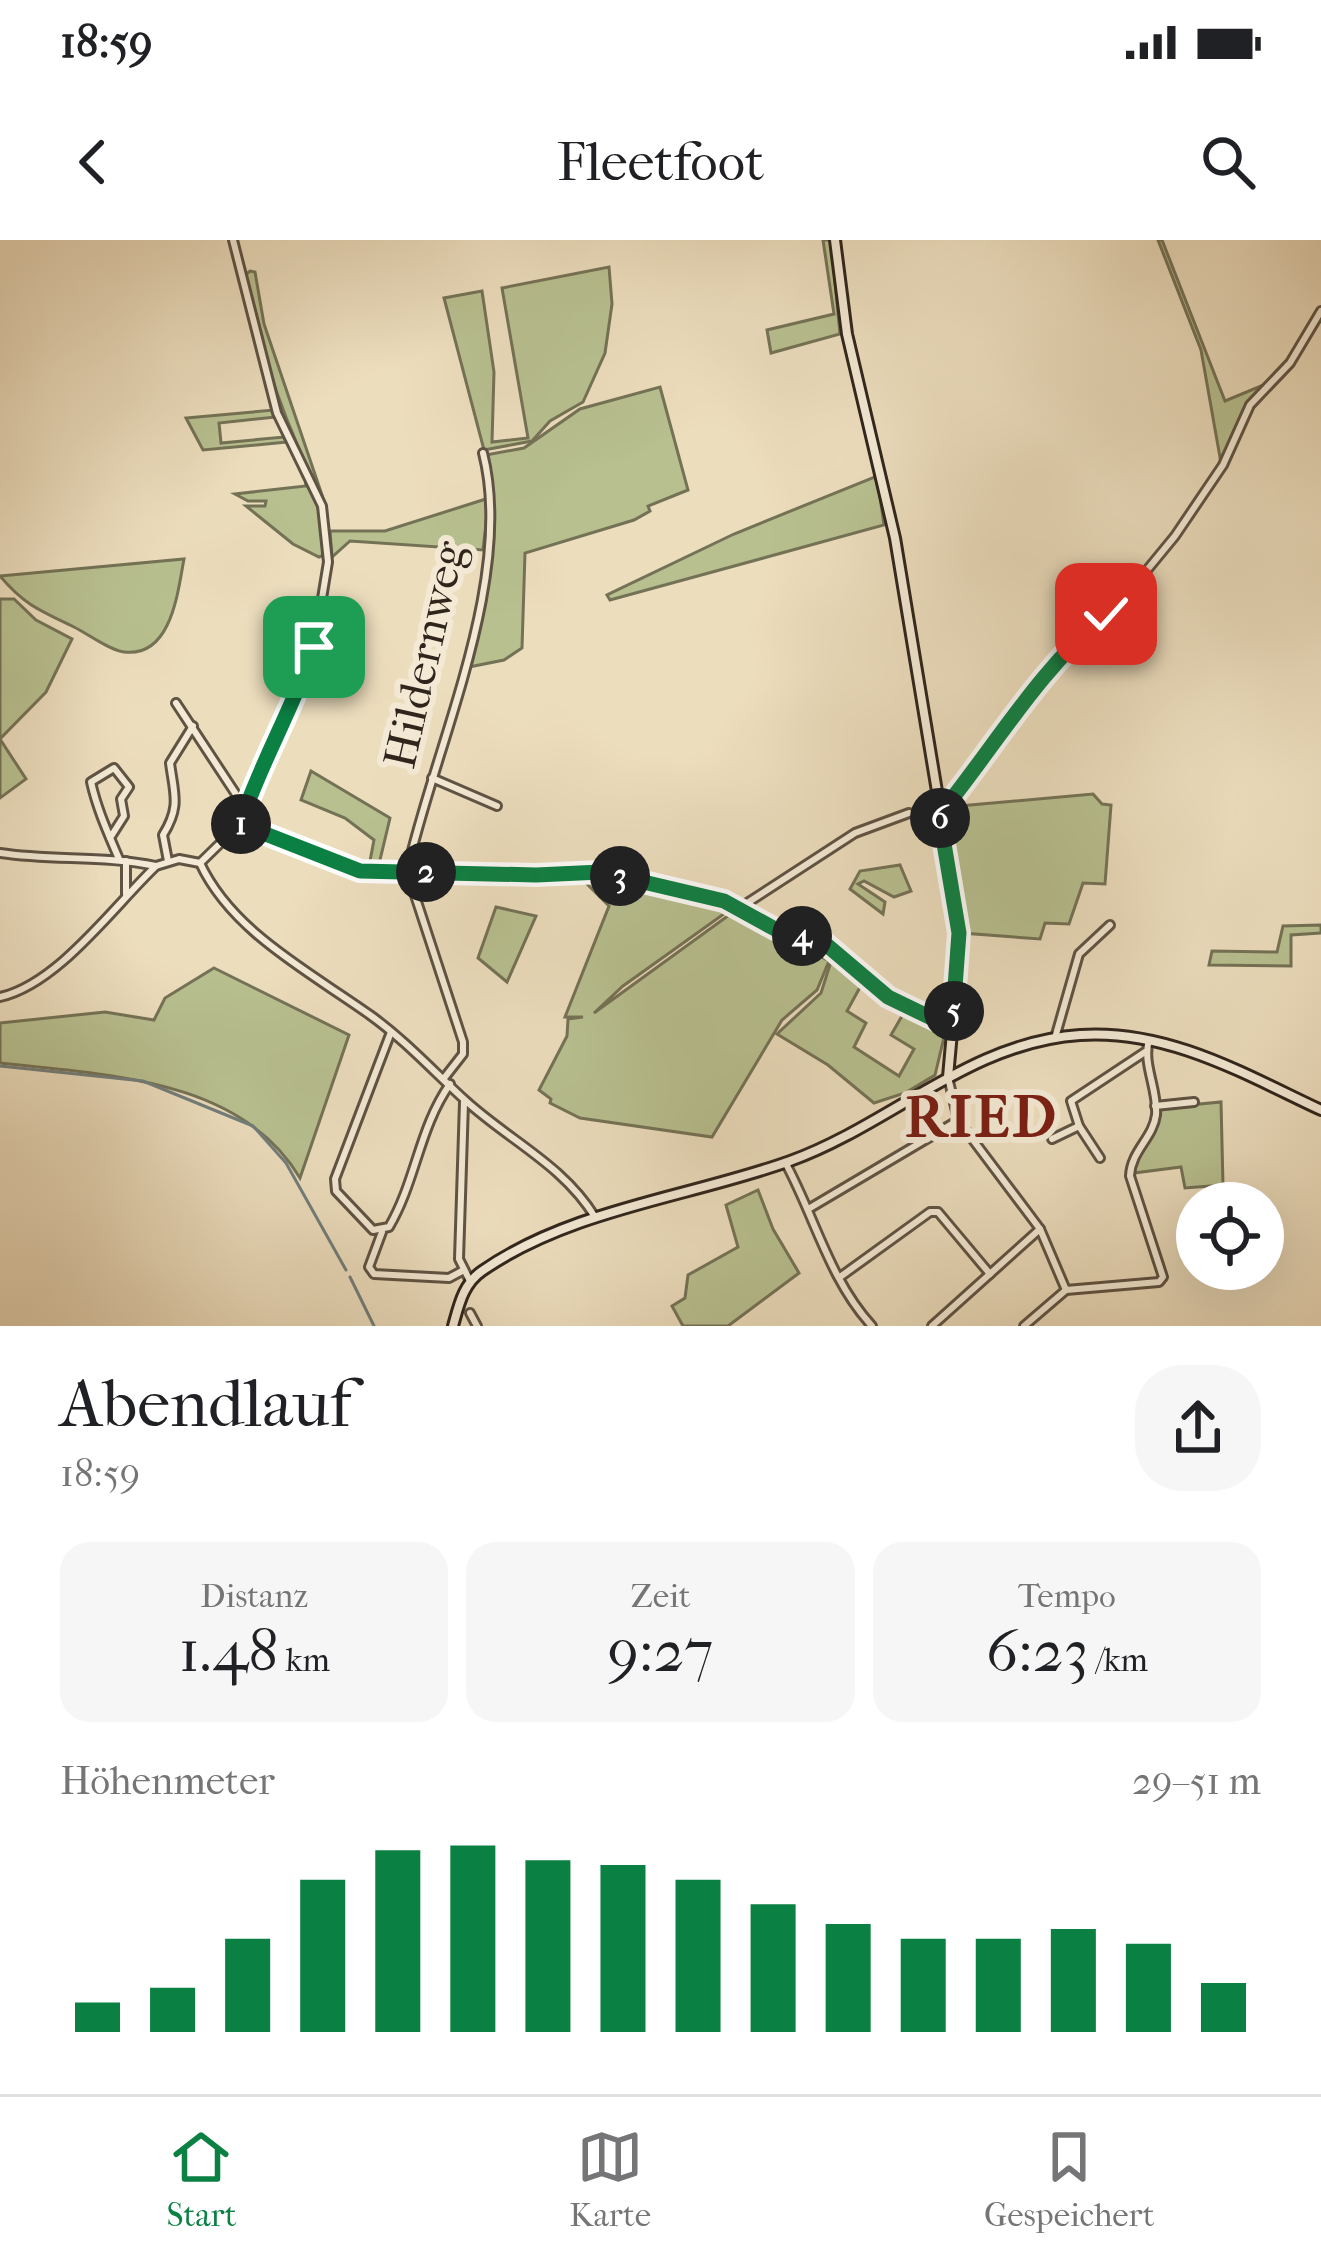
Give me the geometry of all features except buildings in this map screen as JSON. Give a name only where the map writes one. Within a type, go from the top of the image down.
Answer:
[{"type":"main road","points":[[835,240],[847,334],[882,471],[959,933],[948,1077]]},
{"type":"main road","points":[[453,1326],[470,1281],[486,1268],[596,1217],[785,1162],[856,1130],[1003,1051],[1055,1038],[1100,1034],[1149,1040],[1213,1059],[1321,1110]]},
{"type":"street","points":[[200,863],[240,824],[270,748],[295,704],[314,647],[325,589],[328,528],[278,412],[232,240]]},
{"type":"street","points":[[938,808],[951,800],[1040,680],[1138,581],[1175,536],[1223,466],[1250,405],[1290,363],[1321,310]]},
{"type":"street","name":"Hildernweg","points":[[407,871],[483,591],[490,485],[483,453]]},
{"type":"street","points":[[176,703],[245,808]]},
{"type":"street","points":[[168,862],[163,835],[176,814],[178,798],[170,763],[193,727]]},
{"type":"street","points":[[110,838],[124,816],[121,799],[129,787],[114,768],[92,782],[110,838],[123,859],[126,893]]},
{"type":"street","points":[[432,778],[497,806]]},
{"type":"street","points":[[741,907],[855,833],[909,813]]},
{"type":"street","points":[[240,824],[345,866],[384,874],[601,872],[741,907],[775,929],[822,941],[888,997],[952,1028]]},
{"type":"street","points":[[0,853],[123,859],[156,866]]},
{"type":"street","points":[[0,997],[22,992],[45,976],[156,866],[179,859],[200,863]]},
{"type":"street","points":[[200,863],[214,892],[251,929],[391,1031],[464,1100],[559,1172],[596,1217]]},
{"type":"street","points":[[407,871],[463,1054],[427,1124],[407,1194],[382,1232],[370,1270],[449,1278],[462,1271]]},
{"type":"street","points":[[1055,1038],[1078,954],[1110,925]]},
{"type":"street","points":[[382,1232],[373,1231],[336,1191],[335,1179],[391,1031]]},
{"type":"street","points":[[1024,1326],[1066,1290],[1159,1282],[1163,1276],[1130,1176],[1132,1158],[1154,1123],[1145,1052],[1149,1040]]},
{"type":"street","points":[[1100,1158],[1070,1108],[1073,1097],[1145,1052]]},
{"type":"street","points":[[948,1077],[958,1120],[1040,1229],[1066,1290]]},
{"type":"street","points":[[464,1100],[458,1183],[462,1271],[470,1281]]},
{"type":"street","points":[[1155,1106],[1194,1102]]},
{"type":"street","points":[[810,1208],[958,1120]]},
{"type":"street","points":[[1052,1139],[1079,1126]]},
{"type":"street","points":[[785,1162],[810,1208],[825,1256],[872,1326]]},
{"type":"street","points":[[840,1277],[930,1212],[938,1212],[990,1274]]},
{"type":"street","points":[[932,1326],[1040,1229]]},
{"type":"street","points":[[470,1313],[477,1326]]},
{"type":"green space","points":[[823,240],[831,240],[840,334],[771,353],[767,330],[834,314]]},
{"type":"green space","points":[[1158,240],[1162,240],[1225,401],[1261,386],[1221,463],[1201,350]]},
{"type":"green space","points":[[609,267],[612,304],[605,353],[583,402],[550,421],[532,441],[484,450],[444,298],[482,291],[494,372],[492,442],[528,438],[502,288]]},
{"type":"green space","points":[[255,272],[264,324],[324,501],[267,364],[243,277]]},
{"type":"green space","points":[[660,387],[688,490],[648,506],[650,511],[634,520],[525,553],[522,648],[504,660],[469,667],[466,661],[485,585],[491,533],[486,455],[524,448],[580,409]]},
{"type":"green space","points":[[274,410],[276,417],[219,423],[221,443],[284,437],[287,442],[203,450],[186,418]]},
{"type":"green space","points":[[305,476],[322,515],[324,555],[319,557],[293,544],[246,506],[265,506],[266,501],[248,501],[235,494],[306,486]]},
{"type":"green space","points":[[877,476],[884,525],[610,600],[607,595],[734,534]]},
{"type":"green space","points":[[489,498],[483,550],[350,541],[332,557],[330,531],[385,531]]},
{"type":"green space","points":[[184,559],[170,619],[153,644],[140,651],[112,648],[42,611],[0,576]]},
{"type":"green space","points":[[0,599],[14,599],[36,620],[72,639],[46,692],[0,739]]},
{"type":"green space","points":[[0,739],[26,779],[0,798]]},
{"type":"green space","points":[[311,771],[390,818],[379,864],[370,861],[374,840],[345,818],[301,800]]},
{"type":"green space","points":[[1093,794],[1102,804],[1111,805],[1105,884],[1083,883],[1069,924],[1045,923],[1040,939],[962,933],[945,823],[948,807]]},
{"type":"green space","points":[[900,865],[911,891],[894,897],[864,881],[858,884],[885,902],[883,914],[850,889],[860,871]]},
{"type":"green space","points":[[578,875],[612,877],[735,906],[623,986],[594,1013],[736,910],[829,961],[817,990],[782,1020],[712,1137],[580,1118],[550,1103],[539,1090],[567,1036],[568,1019],[583,1017],[565,1017],[609,906]]},
{"type":"green space","points":[[496,907],[536,916],[507,982],[478,958]]},
{"type":"green space","points":[[1321,925],[1321,933],[1291,935],[1291,966],[1209,965],[1212,951],[1277,952],[1283,926]]},
{"type":"green space","points":[[834,952],[864,980],[847,1011],[866,1023],[854,1047],[899,1076],[914,1049],[891,1035],[906,1009],[946,1029],[935,1075],[905,1093],[874,1103],[828,1065],[777,1034],[821,993]]},
{"type":"green space","points":[[214,968],[349,1035],[300,1178],[274,1145],[242,1119],[206,1100],[125,1078],[0,1063],[0,1023],[105,1012],[154,1020],[165,998]]},
{"type":"green space","points":[[1221,1102],[1223,1182],[1184,1182],[1181,1167],[1134,1173],[1134,1162],[1159,1108]]},
{"type":"green space","points":[[758,1190],[773,1229],[799,1273],[728,1326],[683,1326],[672,1306],[685,1298],[688,1275],[738,1247],[726,1205]]},
{"type":"waterway","points":[[0,1066],[143,1081],[253,1126],[286,1163],[346,1270]]},
{"type":"waterway","points":[[350,1277],[374,1326]]},
{"type":"district","name":"RIED","points":[[982,1117]]},
{"type":"route","points":[[314,647],[295,704],[270,748],[240,824],[360,871],[601,872],[724,901],[775,929],[832,946],[888,997],[952,1028],[959,933],[938,808],[951,800],[1073,641],[1106,614]]}]
